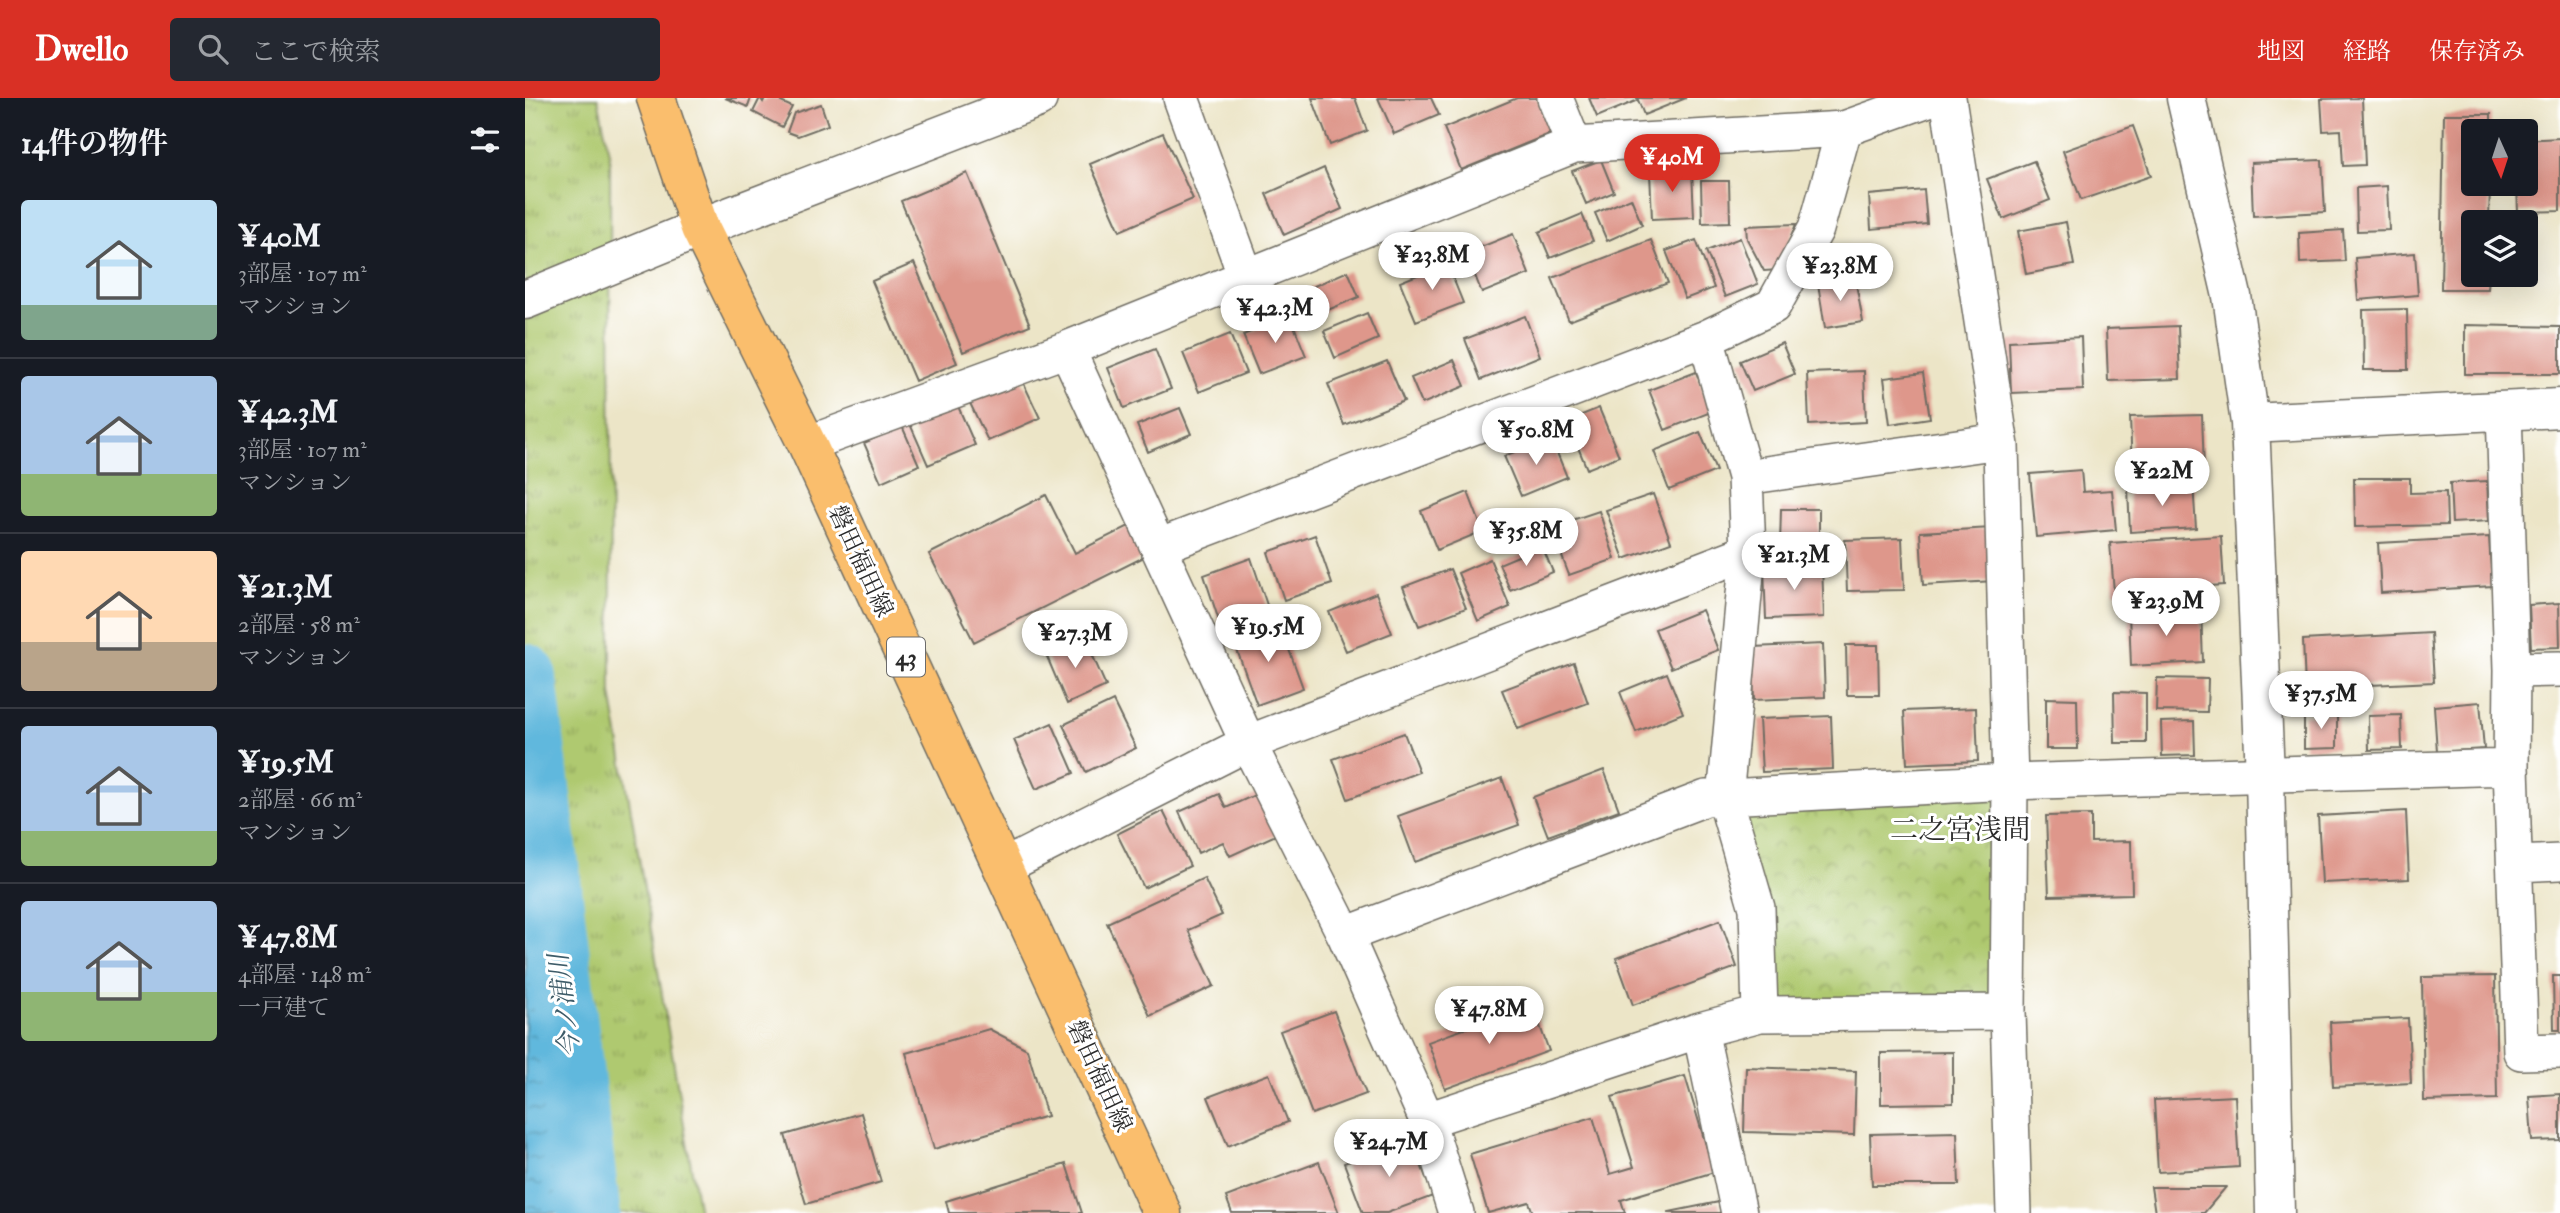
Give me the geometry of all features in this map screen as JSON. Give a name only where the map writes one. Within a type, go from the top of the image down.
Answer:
[{"type":"main road","name":"磐田福田線","points":[[656,98],[700,228],[807,444],[1162,1213]]},
{"type":"street","points":[[525,300],[700,228],[1038,98]]},
{"type":"street","points":[[1181,98],[1247,277]]},
{"type":"street","points":[[1556,98],[1574,145]]},
{"type":"street","points":[[807,444],[1067,349],[1574,145],[1844,128],[1931,98]]},
{"type":"street","points":[[1948,98],[2000,441],[2010,782],[2008,1012],[2014,1213]]},
{"type":"street","points":[[2194,99],[2232,296],[2250,423],[2265,775],[2275,1213]]},
{"type":"street","points":[[1158,547],[1706,338],[1773,306],[1816,229],[1844,128]]},
{"type":"street","points":[[1706,338],[1745,477],[1748,552],[1725,798],[1757,908],[1760,1014]]},
{"type":"street","points":[[1067,349],[1248,743],[1345,934],[1427,1120],[1456,1213]]},
{"type":"street","points":[[2250,423],[2560,408]]},
{"type":"street","points":[[2504,410],[2512,670],[2511,767],[2521,1052],[2560,1051]]},
{"type":"street","points":[[1745,477],[2000,441]]},
{"type":"street","points":[[1003,867],[1248,743],[1748,552]]},
{"type":"street","points":[[2512,670],[2560,669]]},
{"type":"street","points":[[1345,934],[1706,798],[2010,782],[2511,767]]},
{"type":"street","points":[[2515,864],[2560,862]]},
{"type":"street","points":[[1427,1120],[1700,1030],[1760,1014],[2008,1012]]},
{"type":"street","points":[[1700,1030],[1739,1213]]},
{"type":"green space","points":[[525,98],[598,98],[610,158],[611,693],[699,1213],[525,1213]]},
{"type":"green space","points":[[2010,793],[2008,1012],[1760,1014],[1725,798]]},
{"type":"water","points":[[525,690],[563,1003],[597,1213],[525,1213]]},
{"type":"building","points":[[725,98],[751,98],[748,107]]},
{"type":"building","points":[[760,98],[763,102],[765,98],[783,98],[781,102],[792,107],[782,127],[753,112]]},
{"type":"building","points":[[1312,98],[1355,98],[1367,131],[1330,145]]},
{"type":"building","points":[[1378,98],[1431,98],[1439,115],[1394,134]]},
{"type":"building","points":[[1517,98],[1537,98],[1552,133],[1461,170],[1444,128]]},
{"type":"building","points":[[1589,98],[1686,98],[1644,115],[1638,100],[1597,117]]},
{"type":"building","points":[[2362,98],[2365,165],[2343,166],[2341,130],[2323,131],[2321,99]]},
{"type":"building","points":[[821,104],[828,125],[798,136],[787,132],[794,113]]},
{"type":"building","points":[[2444,114],[2491,114],[2491,119],[2461,119],[2461,196],[2490,196],[2489,210],[2461,210],[2461,287],[2488,289],[2441,289]]},
{"type":"building","points":[[2133,126],[2151,176],[2081,200],[2063,151]]},
{"type":"building","points":[[1163,133],[1193,199],[1120,231],[1090,164]]},
{"type":"building","points":[[2560,138],[2560,211],[2518,210],[2517,196],[2538,196],[2538,139]]},
{"type":"building","points":[[1601,160],[1614,192],[1586,204],[1572,171]]},
{"type":"building","points":[[2322,160],[2325,212],[2253,216],[2251,163]]},
{"type":"building","points":[[2034,161],[2050,200],[2003,219],[1987,179]]},
{"type":"building","points":[[1324,168],[1342,209],[1284,235],[1266,194]]},
{"type":"building","points":[[1692,170],[1694,217],[1652,219],[1650,172]]},
{"type":"building","points":[[967,173],[1030,325],[963,352],[901,201]]},
{"type":"building","points":[[1701,181],[1729,181],[1730,222],[1702,223]]},
{"type":"building","points":[[2387,186],[2389,230],[2357,231],[2356,188]]},
{"type":"building","points":[[1924,190],[1927,224],[1871,229],[1869,195]]},
{"type":"building","points":[[1631,198],[1642,225],[1607,241],[1595,213]]},
{"type":"building","points":[[1582,214],[1593,241],[1550,258],[1539,232]]},
{"type":"building","points":[[2066,222],[2074,265],[2026,274],[2018,231]]},
{"type":"building","points":[[1796,224],[1778,270],[1764,271],[1747,239],[1746,226]]},
{"type":"building","points":[[2343,230],[2345,261],[2300,263],[2299,233]]},
{"type":"building","points":[[1513,234],[1529,274],[1482,293],[1466,253]]},
{"type":"building","points":[[1740,238],[1758,284],[1725,297],[1706,251]]},
{"type":"building","points":[[1651,240],[1668,283],[1569,321],[1552,278]]},
{"type":"building","points":[[1696,240],[1714,288],[1685,299],[1666,251]]},
{"type":"building","points":[[2415,253],[2418,295],[2358,300],[2355,258]]},
{"type":"building","points":[[914,263],[957,363],[915,381],[872,281]]},
{"type":"building","points":[[1447,263],[1463,303],[1416,321],[1400,282]]},
{"type":"building","points":[[1348,271],[1359,297],[1316,315],[1305,290]]},
{"type":"building","points":[[1855,278],[1863,322],[1825,328],[1818,284]]},
{"type":"building","points":[[2407,309],[2408,370],[2364,370],[2363,310]]},
{"type":"building","points":[[1367,313],[1378,339],[1335,358],[1324,331]]},
{"type":"building","points":[[1290,316],[1306,356],[1259,374],[1243,335]]},
{"type":"building","points":[[1525,316],[1540,356],[1481,380],[1465,339]]},
{"type":"building","points":[[2465,325],[2560,327],[2560,374],[2465,374]]},
{"type":"building","points":[[2178,326],[2180,379],[2108,381],[2106,329]]},
{"type":"building","points":[[1230,334],[1246,373],[1199,392],[1183,353]]},
{"type":"building","points":[[2081,337],[2083,390],[2011,393],[2009,341]]},
{"type":"building","points":[[1782,343],[1795,374],[1753,391],[1740,361]]},
{"type":"building","points":[[1155,349],[1171,389],[1124,408],[1108,368]]},
{"type":"building","points":[[1454,360],[1465,386],[1422,404],[1411,378]]},
{"type":"building","points":[[1387,361],[1404,401],[1344,425],[1328,384]]},
{"type":"building","points":[[1864,371],[1866,422],[1809,425],[1807,373]]},
{"type":"building","points":[[1696,372],[1711,412],[1665,430],[1649,390]]},
{"type":"building","points":[[1923,373],[1930,418],[1890,424],[1884,378]]},
{"type":"building","points":[[1021,378],[1040,418],[988,441],[969,401]]},
{"type":"building","points":[[957,404],[975,445],[928,465],[910,424]]},
{"type":"building","points":[[1180,408],[1191,434],[1148,452],[1137,425]]},
{"type":"building","points":[[1599,408],[1619,456],[1587,469],[1567,421]]},
{"type":"building","points":[[2202,415],[2204,468],[2132,470],[2130,417]]},
{"type":"building","points":[[902,426],[919,465],[881,482],[864,443]]},
{"type":"building","points":[[1700,432],[1716,471],[1669,490],[1654,451]]},
{"type":"building","points":[[1551,438],[1567,477],[1521,496],[1504,456]]},
{"type":"building","points":[[2081,470],[2083,492],[2112,490],[2116,530],[2036,537],[2030,474]]},
{"type":"building","points":[[2354,478],[2410,478],[2410,493],[2446,492],[2447,525],[2355,527]]},
{"type":"building","points":[[2487,481],[2489,521],[2452,523],[2450,483]]},
{"type":"building","points":[[2193,484],[2196,528],[2130,532],[2128,488]]},
{"type":"building","points":[[1468,492],[1483,531],[1437,550],[1421,511]]},
{"type":"building","points":[[1653,494],[1671,542],[1624,559],[1606,510]]},
{"type":"building","points":[[1046,495],[1075,553],[1129,526],[1144,557],[974,642],[929,554]]},
{"type":"building","points":[[1781,509],[1819,509],[1819,545],[1780,545]]},
{"type":"building","points":[[1599,511],[1615,559],[1569,575],[1551,527]]},
{"type":"building","points":[[1992,528],[1995,581],[1923,585],[1920,532]]},
{"type":"building","points":[[1315,535],[1332,584],[1284,600],[1268,552]]},
{"type":"building","points":[[2221,536],[2224,585],[2114,592],[2110,543]]},
{"type":"building","points":[[2489,537],[2492,586],[2381,593],[2378,543]]},
{"type":"building","points":[[1902,538],[1904,590],[1847,591],[1845,540]]},
{"type":"building","points":[[1542,546],[1553,572],[1510,590],[1499,564]]},
{"type":"building","points":[[1251,558],[1268,608],[1220,624],[1204,575]]},
{"type":"building","points":[[1490,559],[1510,607],[1478,621],[1458,573]]},
{"type":"building","points":[[1822,566],[1824,617],[1766,619],[1764,567]]},
{"type":"building","points":[[1450,569],[1466,608],[1419,626],[1403,587]]},
{"type":"building","points":[[1376,593],[1392,633],[1346,651],[1329,612]]},
{"type":"building","points":[[2559,603],[2560,647],[2531,648],[2529,605]]},
{"type":"building","points":[[2201,609],[2203,662],[2131,666],[2129,613]]},
{"type":"building","points":[[1702,610],[1718,650],[1671,668],[1655,629]]},
{"type":"building","points":[[1279,622],[1303,688],[1257,705],[1233,639]]},
{"type":"building","points":[[2431,633],[2434,682],[2305,688],[2303,640]]},
{"type":"building","points":[[1084,636],[1106,686],[1067,704],[1045,652]]},
{"type":"building","points":[[1823,644],[1825,697],[1754,700],[1752,647]]},
{"type":"building","points":[[1846,645],[1878,645],[1879,695],[1847,695]]},
{"type":"building","points":[[1574,663],[1588,703],[1518,729],[1502,690]]},
{"type":"building","points":[[1667,673],[1683,713],[1636,732],[1620,692]]},
{"type":"building","points":[[2157,678],[2208,679],[2207,712],[2156,711]]},
{"type":"building","points":[[2114,692],[2146,693],[2146,743],[2115,743]]},
{"type":"building","points":[[2046,698],[2077,699],[2078,749],[2046,749]]},
{"type":"building","points":[[1113,701],[1136,748],[1086,772],[1063,725]]},
{"type":"building","points":[[2480,702],[2484,749],[2437,752],[2434,706]]},
{"type":"building","points":[[1976,708],[1978,761],[1907,764],[1904,711]]},
{"type":"building","points":[[2337,714],[2337,748],[2304,749],[2304,715]]},
{"type":"building","points":[[2401,715],[2402,749],[2369,750],[2368,716]]},
{"type":"building","points":[[1831,716],[1833,769],[1762,772],[1759,719]]},
{"type":"building","points":[[2194,721],[2195,755],[2162,756],[2161,722]]},
{"type":"building","points":[[1052,723],[1074,773],[1036,789],[1014,740]]},
{"type":"building","points":[[1404,733],[1419,772],[1348,799],[1333,759]]},
{"type":"building","points":[[1604,770],[1619,810],[1548,836],[1533,797]]},
{"type":"building","points":[[1502,778],[1519,825],[1415,862],[1398,816]]},
{"type":"building","points":[[1259,793],[1278,834],[1230,856],[1223,842],[1198,853],[1179,812],[1219,794],[1226,808]]},
{"type":"building","points":[[1163,811],[1190,866],[1144,888],[1117,834]]},
{"type":"building","points":[[2406,811],[2409,879],[2322,883],[2318,816]]},
{"type":"building","points":[[2091,815],[2091,842],[2131,841],[2132,894],[2049,896],[2046,816]]},
{"type":"building","points":[[1204,878],[1222,915],[1188,930],[1214,986],[1150,1016],[1107,923]]},
{"type":"building","points":[[1720,920],[1737,967],[1633,1005],[1616,958]]},
{"type":"building","points":[[2495,976],[2497,1099],[2424,1101],[2422,977]]},
{"type":"building","points":[[2553,976],[2560,976],[2560,1030],[2554,1030]]},
{"type":"building","points":[[1532,1004],[1549,1051],[1445,1089],[1428,1042]]},
{"type":"building","points":[[1334,1011],[1366,1094],[1312,1114],[1280,1031]]},
{"type":"building","points":[[2408,1018],[2411,1083],[2333,1087],[2330,1022]]},
{"type":"building","points":[[989,1029],[1027,1049],[1047,1116],[934,1149],[906,1053]]},
{"type":"building","points":[[1953,1052],[1953,1103],[1881,1104],[1881,1053]]},
{"type":"building","points":[[1746,1067],[1856,1071],[1854,1135],[1744,1132]]},
{"type":"building","points":[[1269,1074],[1288,1122],[1228,1146],[1208,1097]]},
{"type":"building","points":[[1685,1076],[1714,1172],[1621,1200],[1625,1213],[1533,1213],[1529,1202],[1488,1213],[1470,1154],[1593,1117],[1610,1174],[1634,1167],[1612,1097]]},
{"type":"building","points":[[2560,1094],[2560,1140],[2532,1141],[2529,1096]]},
{"type":"building","points":[[2235,1096],[2239,1167],[2158,1172],[2154,1100]]},
{"type":"building","points":[[861,1113],[881,1182],[806,1204],[785,1135]]},
{"type":"building","points":[[1957,1132],[1959,1185],[1872,1185],[1870,1134]]},
{"type":"building","points":[[1411,1139],[1433,1196],[1387,1213],[1363,1213],[1344,1163]]},
{"type":"building","points":[[1319,1162],[1339,1213],[1232,1213],[1226,1197]]},
{"type":"building","points":[[1066,1164],[1082,1213],[949,1213],[946,1201]]},
{"type":"building","points":[[2151,1187],[2226,1187],[2204,1213],[2155,1213]]},
{"type":"building","points":[[1719,1202],[1721,1213],[1669,1213],[1669,1212]]},
{"type":"waterway","name":"今ノ浦川","points":[[525,675],[589,1213]]},
{"type":"district","name":"二之宮浅間","points":[[1960,829]]}]
